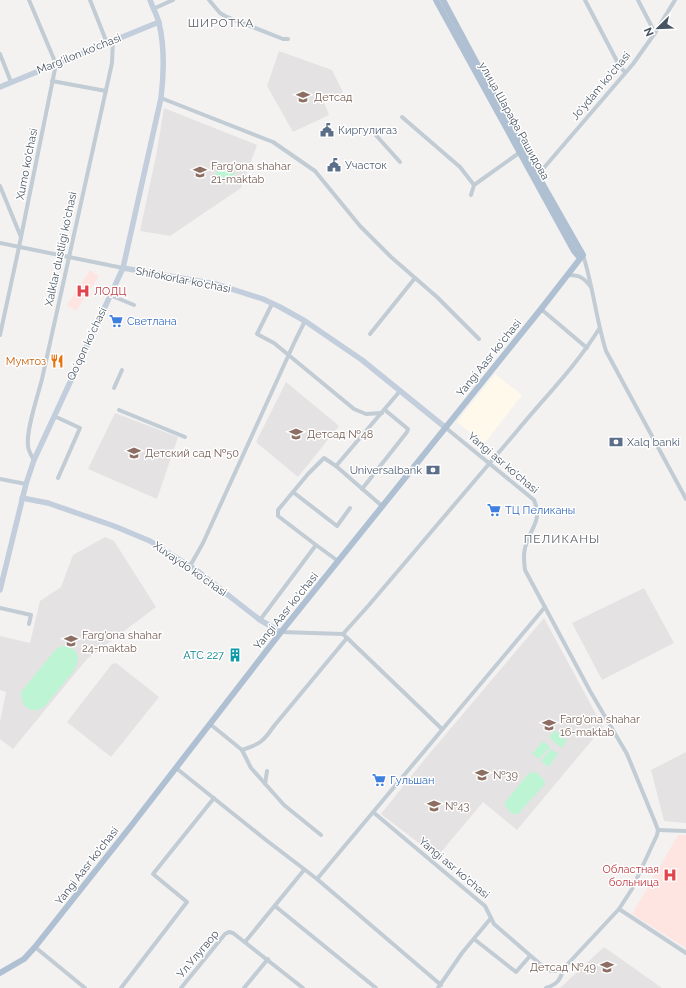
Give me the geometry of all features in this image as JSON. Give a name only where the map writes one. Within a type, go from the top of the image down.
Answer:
[{"type":"main road","name":"улица Шарафа Рашидова","points":[[436,0],[456,30],[519,153],[536,177],[579,254]]},
{"type":"main road","points":[[443,0],[456,30],[536,177]]},
{"type":"main road","name":"Yangi Aasr ko'chasi","points":[[0,973],[24,959],[35,947],[281,632],[568,275],[579,254]]},
{"type":"street","points":[[29,0],[56,64]]},
{"type":"street","points":[[90,0],[107,43]]},
{"type":"street","name":"Qoʻqon koʻchasi","points":[[0,590],[22,498],[34,460],[123,268],[161,98],[164,76],[163,50],[159,22],[150,0]]},
{"type":"street","points":[[153,9],[173,0]]},
{"type":"street","points":[[209,0],[220,13],[225,16],[283,39],[288,39]]},
{"type":"street","points":[[585,0],[620,67],[625,72]]},
{"type":"street","points":[[638,0],[655,33]]},
{"type":"street","name":"Jo'ydam ko'chasi","points":[[536,177],[625,72],[655,33],[675,0]]},
{"type":"street","name":"Marg'ilon ko'chasi","points":[[0,86],[159,22]]},
{"type":"street","name":"Xalklar dustligi ko'chasi","points":[[34,460],[29,449],[32,419],[106,91],[112,63],[114,40]]},
{"type":"street","points":[[0,54],[11,82]]},
{"type":"street","name":"Xumo ko'chasi","points":[[0,335],[56,64]]},
{"type":"street","points":[[52,81],[106,91]]},
{"type":"street","points":[[161,98],[273,142],[315,171],[358,224],[391,257],[437,297],[479,339]]},
{"type":"street","points":[[402,117],[460,167],[474,185]]},
{"type":"street","points":[[374,133],[400,162]]},
{"type":"street","points":[[471,195],[474,185],[519,153]]},
{"type":"street","points":[[0,186],[21,237]]},
{"type":"street","name":"Shifokorlar ko'chasi","points":[[0,243],[123,268],[216,284],[272,304],[305,321],[362,360],[446,428]]},
{"type":"street","points":[[579,254],[588,271],[599,329],[610,361],[635,403],[686,499]]},
{"type":"street","points":[[568,275],[584,278],[592,288]]},
{"type":"street","points":[[370,334],[415,278]]},
{"type":"street","points":[[110,295],[134,305]]},
{"type":"street","points":[[272,304],[257,334],[274,343],[290,355],[354,409],[366,414],[384,412],[408,429],[362,489]]},
{"type":"street","points":[[541,309],[587,348]]},
{"type":"street","points":[[190,566],[203,543],[305,321]]},
{"type":"street","points":[[343,634],[587,348],[599,329]]},
{"type":"street","points":[[114,388],[122,370]]},
{"type":"street","points":[[336,466],[384,412],[400,391]]},
{"type":"street","points":[[119,410],[185,437]]},
{"type":"street","points":[[54,416],[80,428],[58,478]]},
{"type":"street","name":"Yangi asr ko'chasi","points":[[446,428],[534,500],[537,506],[538,518],[525,546],[524,561],[526,570],[627,754],[646,796],[658,830]]},
{"type":"street","points":[[338,561],[278,516],[278,510],[308,474],[324,458],[336,466],[382,506]]},
{"type":"street","points":[[0,479],[26,484]]},
{"type":"street","points":[[293,492],[337,526],[350,508]]},
{"type":"street","name":"Xuvaydo ko'chasi","points":[[22,498],[48,503],[114,526],[150,541],[190,566],[260,620],[281,632]]},
{"type":"street","points":[[260,620],[316,545]]},
{"type":"street","points":[[317,879],[545,607]]},
{"type":"street","points":[[0,608],[31,616],[29,624]]},
{"type":"street","points":[[281,632],[343,634],[442,729]]},
{"type":"street","points":[[242,750],[260,743],[265,739],[274,726],[347,638]]},
{"type":"street","points":[[210,724],[242,750],[251,768],[284,805],[321,835]]},
{"type":"street","points":[[176,768],[317,879],[439,986],[462,953],[491,918]]},
{"type":"street","points":[[265,784],[268,771]]},
{"type":"street","points":[[121,988],[187,902],[153,874],[214,798]]},
{"type":"street","name":"Yangi asr ko'chasi","points":[[373,812],[485,906],[494,924],[530,956],[550,971],[559,971],[564,968]]},
{"type":"street","points":[[546,988],[555,985],[561,979],[564,968],[619,909],[632,889],[658,830],[686,831]]},
{"type":"street","points":[[245,942],[304,870]]},
{"type":"street","points":[[275,906],[376,988]]},
{"type":"street","points":[[619,909],[686,953]]},
{"type":"street","name":"Ул.Улугвор","points":[[181,988],[225,934],[229,932],[233,933],[268,959],[303,988]]},
{"type":"street","points":[[474,939],[516,972],[530,956]]},
{"type":"street","points":[[35,947],[85,988]]},
{"type":"street","points":[[244,988],[268,959]]},
{"type":"shaded area","name":"Детсад","points":[[279,51],[332,70],[343,92],[324,102],[329,115],[293,132],[267,86]]},
{"type":"shaded area","name":"Farg'ona shahar 21-maktab","points":[[164,108],[257,145],[241,188],[170,236],[140,231],[156,156]]},
{"type":"shaded area","name":"ЛОДЦ","points":[[90,270],[99,276],[76,311],[67,305]]},
{"type":"shaded area","points":[[495,374],[522,395],[484,444],[457,422]]},
{"type":"shaded area","name":"Детсад №48","points":[[286,382],[339,426],[298,477],[256,442]]},
{"type":"shaded area","name":"Детский сад №50","points":[[115,413],[178,437],[157,499],[88,469]]},
{"type":"shaded area","name":"Farg'ona shahar 24-maktab","points":[[105,537],[114,541],[156,607],[87,659],[13,749],[0,739],[0,722],[6,692],[0,690],[0,636],[30,643],[40,601],[61,587],[73,555]]},
{"type":"shaded area","points":[[644,588],[674,643],[602,680],[572,623]]},
{"type":"shaded area","points":[[544,618],[603,727],[517,830],[483,802],[437,857],[381,814],[424,760]]},
{"type":"shaded area","points":[[116,663],[159,697],[111,757],[67,722],[112,664]]},
{"type":"shaded area","points":[[686,752],[686,823],[664,821],[651,770]]},
{"type":"shaded area","name":"Областная больница","points":[[678,835],[686,835],[686,948],[632,914]]},
{"type":"shaded area","name":"Детсад №49","points":[[604,947],[662,988],[560,988]]},
{"type":"green space","points":[[217,168],[235,173],[232,183],[215,179]]},
{"type":"green space","points":[[62,646],[76,651],[78,658],[76,667],[44,707],[34,710],[27,708],[21,697],[21,692],[56,649]]},
{"type":"green space","points":[[555,730],[567,741],[561,748],[549,737]]},
{"type":"green space","points":[[543,741],[550,747],[539,759],[532,754]]},
{"type":"green space","points":[[551,749],[558,754],[548,767],[541,761]]},
{"type":"green space","points":[[536,772],[545,781],[544,785],[518,814],[512,814],[505,806],[505,802],[529,773]]},
{"type":"place","name":"Детсад","points":[[303,97]]},
{"type":"place","name":"Киргулигаз","points":[[327,130]]},
{"type":"place","name":"Участок","points":[[334,165]]},
{"type":"place","name":"Farg'ona shahar 21-maktab","points":[[200,172]]},
{"type":"place","name":"ЛОДЦ","points":[[83,291]]},
{"type":"place","name":"Светлана","points":[[116,321]]},
{"type":"place","name":"Mумтоз","points":[[57,361]]},
{"type":"place","name":"Детсад №48","points":[[296,434]]},
{"type":"place","name":"Xalq banki","points":[[616,442]]},
{"type":"place","name":"Детский сад №50","points":[[134,453]]},
{"type":"place","name":"Universalbank","points":[[433,470]]},
{"type":"place","name":"ТЦ Пеликаны","points":[[494,510]]},
{"type":"place","name":"Farg'ona shahar 24-maktab","points":[[71,641]]},
{"type":"place","name":"АТС 227","points":[[235,655]]},
{"type":"place","name":"Farg'ona shahar 16-maktab","points":[[549,725]]},
{"type":"place","name":"№39","points":[[482,775]]},
{"type":"place","name":"Гульшан","points":[[379,780]]},
{"type":"place","name":"№43","points":[[434,806]]},
{"type":"place","name":"Областная больница","points":[[670,875]]},
{"type":"place","name":"Детсад №49","points":[[607,967]]},
{"type":"district","name":"ШИРОТКА","points":[[221,23]]},
{"type":"district","name":"ПЕЛИКАНЫ","points":[[562,539]]}]
